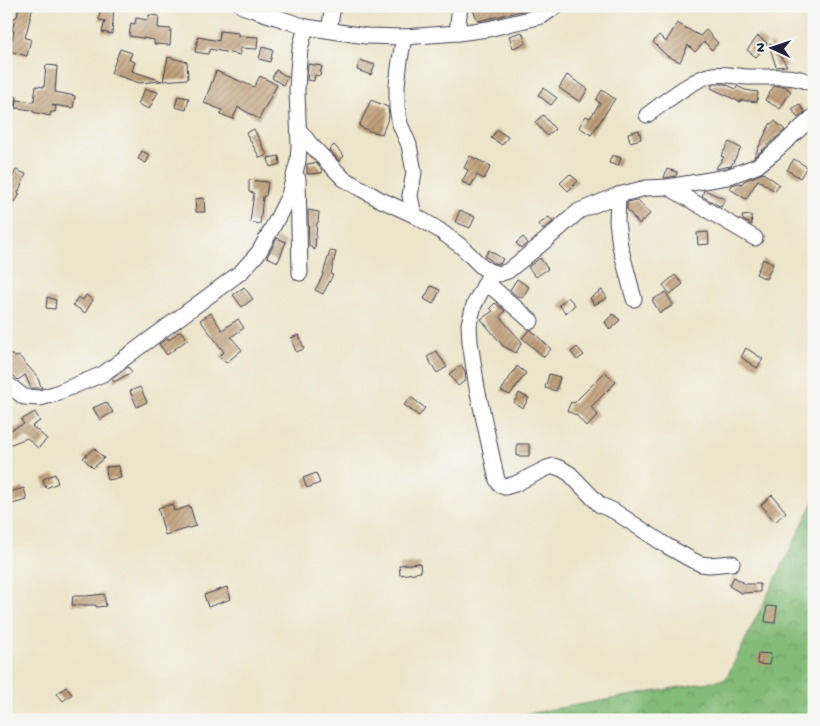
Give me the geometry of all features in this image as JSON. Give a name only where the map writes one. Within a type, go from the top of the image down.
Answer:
[{"type":"street","points":[[242,6],[306,27],[366,36],[404,38],[488,29],[542,16],[556,6]]},
{"type":"street","points":[[330,30],[333,6]]},
{"type":"street","points":[[458,33],[460,6]]},
{"type":"street","points":[[300,273],[297,91],[300,49],[306,27]]},
{"type":"street","points":[[404,38],[397,85],[397,108],[400,124],[409,145],[414,172],[410,196],[414,215]]},
{"type":"street","points":[[647,116],[691,84],[711,75],[780,76],[807,80],[814,85]]},
{"type":"street","points":[[732,563],[709,566],[692,560],[614,511],[600,505],[570,474],[554,466],[515,484],[505,487],[500,485],[494,474],[477,388],[469,324],[474,305],[488,277],[508,272],[578,211],[618,195],[646,188],[668,187],[727,177],[757,166],[814,116]]},
{"type":"street","points":[[299,130],[310,145],[344,178],[379,199],[414,215],[462,246],[482,267],[488,277],[531,321]]},
{"type":"street","points":[[6,383],[24,397],[40,398],[103,374],[241,272],[260,252],[276,221],[289,195],[298,161]]},
{"type":"street","points":[[668,187],[755,238]]},
{"type":"street","points":[[618,195],[617,221],[620,246],[634,300]]},
{"type":"green space","points":[[814,501],[814,720],[491,720],[726,679]]},
{"type":"building","points":[[19,6],[33,7],[25,38],[31,39],[27,56],[9,51],[15,17],[17,17]]},
{"type":"building","points":[[100,6],[114,6],[112,34],[102,32],[105,21],[99,20]]},
{"type":"building","points":[[471,6],[539,6],[539,7],[478,21]]},
{"type":"building","points":[[149,15],[159,16],[158,28],[171,29],[170,45],[154,44],[154,40],[129,36],[131,23],[135,24],[136,18],[148,20]]},
{"type":"building","points":[[677,23],[700,36],[706,30],[718,43],[712,50],[704,42],[695,52],[688,45],[680,62],[667,56],[653,42],[659,35],[666,42]]},
{"type":"building","points":[[220,31],[238,33],[238,36],[258,37],[257,49],[240,48],[240,55],[210,49],[208,54],[195,52],[198,37],[219,41]]},
{"type":"building","points":[[522,32],[526,43],[513,48],[509,36]]},
{"type":"building","points":[[758,36],[767,43],[756,57],[747,50]]},
{"type":"building","points":[[771,43],[787,66],[776,67],[769,44]]},
{"type":"building","points":[[262,47],[273,50],[270,62],[259,59]]},
{"type":"building","points":[[120,49],[132,53],[129,60],[135,62],[132,71],[162,81],[139,83],[111,73]]},
{"type":"building","points":[[168,57],[187,62],[188,79],[163,81]]},
{"type":"building","points":[[360,60],[375,65],[371,75],[357,70]]},
{"type":"building","points":[[308,64],[322,66],[320,76],[315,75],[314,81],[307,80]]},
{"type":"building","points":[[46,65],[57,66],[55,92],[75,96],[73,108],[52,105],[56,106],[55,112],[51,112],[50,116],[33,112],[33,110],[16,108],[17,100],[34,102],[36,86],[44,87]]},
{"type":"building","points":[[276,70],[288,77],[283,85],[272,78]]},
{"type":"building","points":[[216,71],[254,87],[260,76],[277,85],[259,119],[238,107],[233,119],[220,114],[222,110],[204,103]]},
{"type":"building","points":[[567,75],[588,89],[580,102],[559,88]]},
{"type":"building","points":[[714,84],[725,84],[736,89],[737,86],[745,90],[758,92],[757,102],[741,100],[740,102],[711,88]]},
{"type":"building","points":[[774,86],[784,86],[791,91],[780,109],[765,100]]},
{"type":"building","points":[[543,88],[557,98],[551,105],[538,95]]},
{"type":"building","points":[[145,89],[158,92],[149,109],[138,104]]},
{"type":"building","points":[[602,90],[615,99],[591,135],[579,127],[586,116],[590,118],[600,103],[596,100]]},
{"type":"building","points":[[6,95],[17,97],[15,106],[6,104]]},
{"type":"building","points":[[178,96],[189,98],[186,110],[175,107]]},
{"type":"building","points":[[371,100],[388,107],[389,116],[382,134],[359,126]]},
{"type":"building","points":[[799,104],[805,112],[798,118],[792,109]]},
{"type":"building","points":[[543,115],[555,129],[547,136],[535,122]]},
{"type":"building","points":[[775,121],[785,130],[754,157],[770,124]]},
{"type":"building","points":[[254,129],[267,155],[260,158],[246,133]]},
{"type":"building","points":[[497,130],[508,137],[502,145],[491,138]]},
{"type":"building","points":[[639,130],[641,139],[630,142],[628,133]]},
{"type":"building","points":[[729,142],[741,148],[731,166],[715,169],[724,157],[721,156]]},
{"type":"building","points":[[334,145],[344,156],[339,161],[329,150]]},
{"type":"building","points":[[142,151],[150,155],[146,163],[138,159]]},
{"type":"building","points":[[612,155],[621,158],[618,166],[609,163]]},
{"type":"building","points":[[279,156],[280,164],[270,167],[268,158]]},
{"type":"building","points":[[470,156],[491,166],[484,179],[477,175],[471,186],[462,182],[468,170],[464,168]]},
{"type":"building","points":[[794,159],[807,167],[800,178],[787,170]]},
{"type":"building","points":[[316,163],[322,170],[322,173],[307,174],[307,164]]},
{"type":"building","points":[[667,169],[677,172],[676,176],[664,178]]},
{"type":"building","points":[[16,170],[26,174],[18,193],[20,194],[15,202],[6,197],[6,188]]},
{"type":"building","points":[[763,173],[779,184],[775,191],[758,180],[746,199],[730,189],[732,185],[742,184],[744,181]]},
{"type":"building","points":[[570,174],[578,181],[568,191],[560,183]]},
{"type":"building","points":[[249,180],[268,182],[266,196],[263,196],[260,224],[250,222],[254,193],[249,192]]},
{"type":"building","points":[[704,190],[725,199],[721,207],[702,196]]},
{"type":"building","points":[[204,198],[205,212],[196,212],[195,199]]},
{"type":"building","points":[[638,200],[650,214],[639,224],[627,209],[627,202]]},
{"type":"building","points":[[308,210],[319,212],[315,250],[309,246]]},
{"type":"building","points":[[460,210],[475,217],[470,228],[455,222]]},
{"type":"building","points":[[751,215],[752,225],[743,220],[742,216]]},
{"type":"building","points":[[549,217],[553,222],[543,230],[539,224]]},
{"type":"building","points":[[708,232],[709,244],[698,245],[697,233]]},
{"type":"building","points":[[523,237],[528,243],[521,248],[516,243]]},
{"type":"building","points":[[277,238],[286,242],[278,262],[267,257]]},
{"type":"building","points":[[489,250],[503,259],[500,264],[494,263],[485,256]]},
{"type":"building","points":[[330,251],[336,252],[331,274],[333,275],[323,294],[315,290],[322,277]]},
{"type":"building","points":[[540,258],[548,269],[536,277],[528,267]]},
{"type":"building","points":[[763,259],[773,264],[766,279],[756,274]]},
{"type":"building","points":[[675,275],[683,284],[670,294],[663,285]]},
{"type":"building","points":[[517,279],[529,287],[522,298],[510,290]]},
{"type":"building","points":[[431,286],[440,290],[433,304],[424,299]]},
{"type":"building","points":[[244,287],[253,299],[242,307],[233,295]]},
{"type":"building","points":[[602,290],[607,298],[594,305],[590,298]]},
{"type":"building","points":[[666,292],[673,305],[660,313],[652,300]]},
{"type":"building","points":[[86,295],[93,300],[85,313],[73,305],[78,297],[83,300]]},
{"type":"building","points":[[47,297],[56,300],[55,309],[46,308]]},
{"type":"building","points":[[568,297],[575,305],[566,313],[559,305]]},
{"type":"building","points":[[495,303],[505,311],[500,317],[522,342],[516,353],[503,346],[481,319],[493,311],[490,308]]},
{"type":"building","points":[[211,313],[222,330],[238,319],[244,328],[231,337],[242,350],[226,363],[219,356],[224,352],[200,320]]},
{"type":"building","points":[[613,314],[620,320],[610,330],[605,322]]},
{"type":"building","points":[[529,330],[551,349],[544,357],[522,338]]},
{"type":"building","points":[[180,331],[188,339],[167,355],[159,344],[168,338],[169,340]]},
{"type":"building","points":[[299,335],[304,349],[296,352],[291,338]]},
{"type":"building","points":[[577,347],[584,355],[577,360],[571,352]]},
{"type":"building","points":[[746,348],[763,359],[757,368],[741,357]]},
{"type":"building","points":[[436,351],[447,367],[437,373],[427,357]]},
{"type":"building","points":[[6,352],[16,357],[19,356],[36,375],[42,388],[31,388],[25,375],[18,380],[6,368]]},
{"type":"building","points":[[461,365],[465,371],[466,380],[458,386],[449,374]]},
{"type":"building","points":[[517,366],[526,373],[510,395],[501,391]]},
{"type":"building","points":[[128,367],[132,372],[114,382],[112,379]]},
{"type":"building","points":[[605,372],[616,382],[591,407],[598,415],[587,427],[576,415],[567,411],[571,402],[574,403]]},
{"type":"building","points":[[549,374],[560,377],[556,391],[545,388]]},
{"type":"building","points":[[140,387],[147,402],[137,407],[130,391]]},
{"type":"building","points":[[519,393],[529,398],[523,408],[514,403]]},
{"type":"building","points":[[411,397],[425,408],[419,416],[404,405]]},
{"type":"building","points":[[106,402],[113,412],[100,420],[93,408]]},
{"type":"building","points":[[35,412],[40,421],[32,426],[47,439],[38,448],[27,438],[6,446],[6,432],[24,424],[21,420]]},
{"type":"building","points":[[517,444],[529,444],[529,456],[517,456]]},
{"type":"building","points":[[94,448],[104,458],[93,468],[83,458]]},
{"type":"building","points":[[119,466],[121,478],[107,480],[106,467]]},
{"type":"building","points":[[316,473],[320,483],[307,488],[303,478]]},
{"type":"building","points":[[55,474],[58,483],[46,488],[43,479]]},
{"type":"building","points":[[24,488],[27,500],[12,504],[9,492]]},
{"type":"building","points":[[772,495],[786,512],[775,522],[761,505]]},
{"type":"building","points":[[172,504],[174,511],[190,506],[196,526],[165,535],[158,508]]},
{"type":"building","points":[[420,563],[421,572],[400,575],[399,565]]},
{"type":"building","points":[[734,577],[745,584],[760,584],[760,592],[741,593],[729,586]]},
{"type":"building","points":[[227,587],[231,599],[208,607],[204,595]]},
{"type":"building","points":[[104,594],[106,606],[72,605],[73,596]]},
{"type":"building","points":[[767,606],[777,607],[775,623],[765,622]]},
{"type":"building","points":[[758,653],[771,654],[769,665],[757,664]]},
{"type":"building","points":[[66,687],[72,694],[63,701],[57,694]]}]
